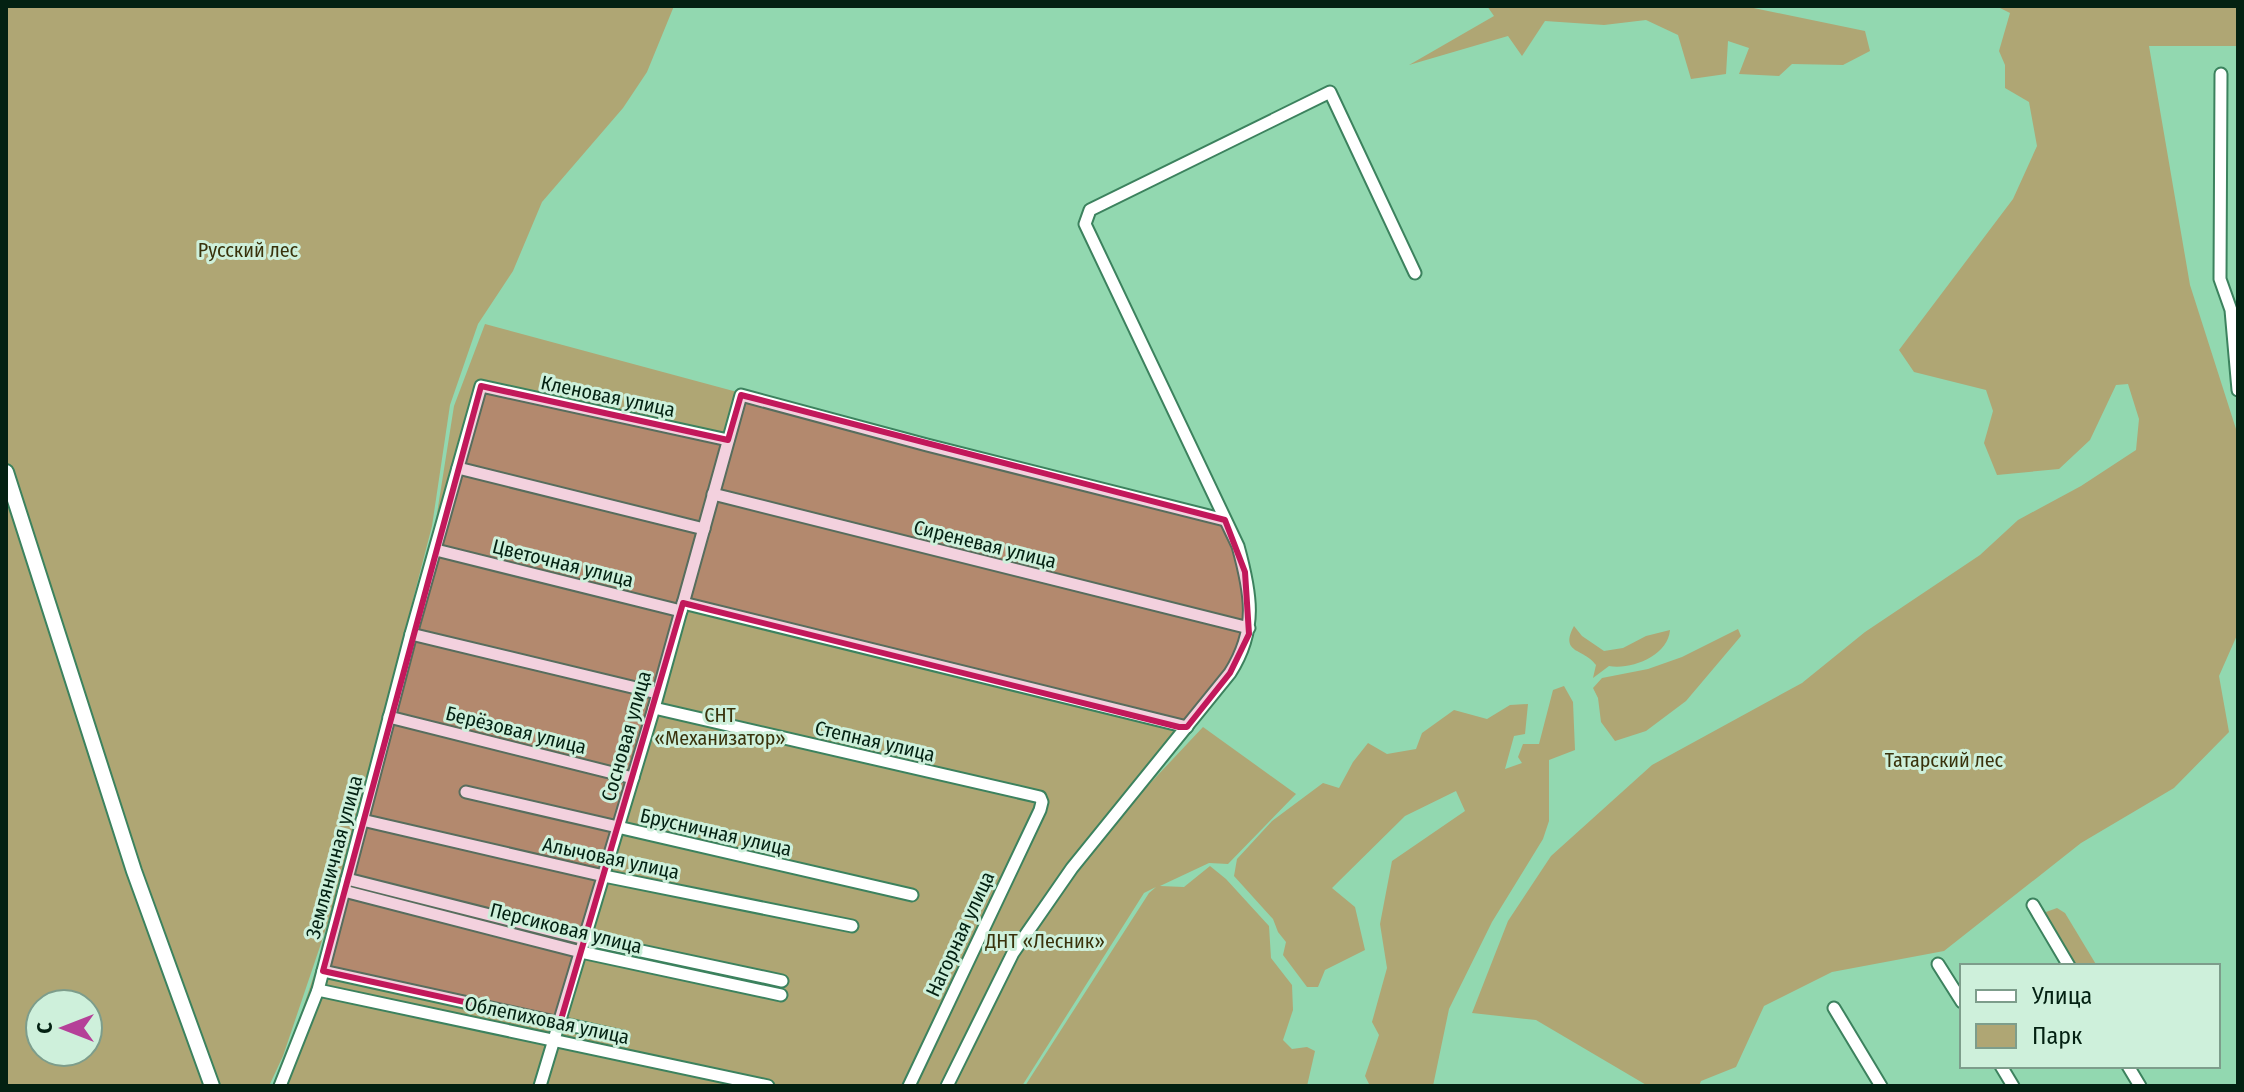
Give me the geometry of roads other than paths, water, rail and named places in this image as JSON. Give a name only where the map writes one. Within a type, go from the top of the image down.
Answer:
[{"type":"main road","points":[[6,472],[134,871],[212,1086]]},
{"type":"street","points":[[2221,74],[2220,279],[2234,320],[2238,390]]},
{"type":"street","points":[[947,1086],[1013,953],[1072,868],[1236,665],[1249,628],[1250,601],[1238,546],[1085,224],[1090,210],[1330,92],[1415,273]]},
{"type":"street","name":"Кленовая улица","points":[[481,386],[728,440]]},
{"type":"street","name":"Земляничная улица","points":[[280,1086],[318,990],[411,634],[481,386]]},
{"type":"street","name":"Сосновая улица","points":[[540,1086],[654,708],[741,395],[1014,468],[1225,520]]},
{"type":"street","points":[[458,468],[704,529]]},
{"type":"street","name":"Сиреневая улица","points":[[713,494],[1249,628]]},
{"type":"street","name":"Цветочная улица","points":[[436,550],[1187,727]]},
{"type":"street","points":[[411,634],[657,693]]},
{"type":"street","name":"Степная улица","points":[[654,708],[1040,797]]},
{"type":"street","name":"Берёзовая улица","points":[[389,717],[633,778]]},
{"type":"street","name":"Брусничная улица","points":[[466,792],[912,895]]},
{"type":"street","name":"Нагорная улица","points":[[909,1086],[1040,810],[1040,797]]},
{"type":"street","name":"Алычовая улица","points":[[362,820],[604,876],[852,926]]},
{"type":"street","points":[[345,885],[782,981]]},
{"type":"street","name":"Персиковая улица","points":[[345,885],[581,952],[781,995]]},
{"type":"street","points":[[2033,905],[2068,964]]},
{"type":"street","points":[[1938,964],[1960,999]]},
{"type":"street","points":[[323,971],[623,1037]]},
{"type":"street","name":"Облепиховая улица","points":[[318,990],[768,1086]]},
{"type":"street","points":[[1834,1008],[1881,1086]]},
{"type":"street","points":[[2002,1068],[2013,1086]]},
{"type":"street","points":[[2129,1068],[2140,1086]]},
{"type":"park label","name":"Русский лес","points":[[248,250]]},
{"type":"park label","name":"СНТ «Механизатор»","points":[[720,726]]},
{"type":"park label","name":"Татарский лес","points":[[1944,760]]},
{"type":"park label","name":"ДНТ «Лесник»","points":[[1045,941]]}]
